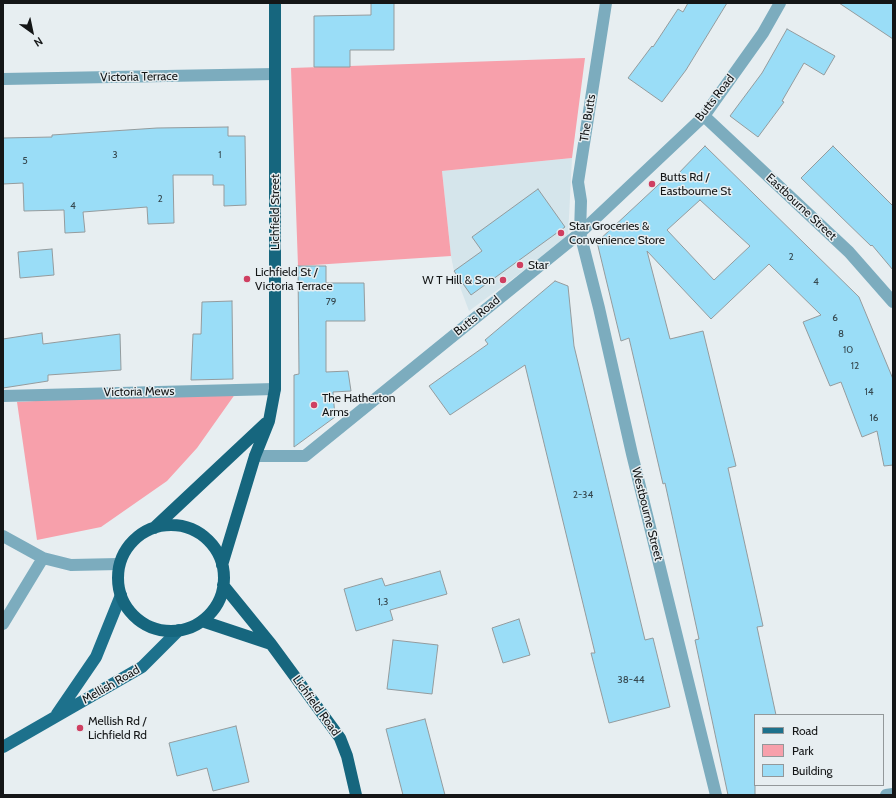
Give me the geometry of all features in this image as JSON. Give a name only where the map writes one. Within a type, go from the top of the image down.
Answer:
[{"type":"highway","name":"Lichfield Street","points":[[222,565],[255,456],[269,421],[275,389],[275,3]]},
{"type":"highway","points":[[153,528],[171,525],[181,526],[197,532],[210,543],[218,553],[222,565],[223,586],[220,597],[211,612],[202,621],[189,628],[179,630],[161,630],[150,627],[140,621],[127,608],[121,595],[118,579],[120,564],[125,552],[134,540],[153,528],[269,421]]},
{"type":"highway","name":"Lichfield Road","points":[[223,586],[271,644],[340,738],[347,756],[356,795]]},
{"type":"highway","points":[[202,621],[271,644]]},
{"type":"main road","name":"Mellish Road","points":[[55,717],[96,657],[121,595]]},
{"type":"main road","name":"Mellish Road","points":[[3,747],[142,668],[179,630]]},
{"type":"street","name":"The Butts","points":[[580,233],[581,200],[578,182],[606,3]]},
{"type":"street","name":"Butts Road","points":[[255,456],[305,456],[580,233],[704,116],[763,33],[780,3]]},
{"type":"street","name":"Victoria Terrace","points":[[3,79],[275,74]]},
{"type":"street","name":"Eastbourne Street","points":[[704,116],[849,252],[893,302]]},
{"type":"street","name":"Westbourne Street","points":[[580,233],[599,308],[632,454],[716,795]]},
{"type":"street","name":"Victoria Mews","points":[[3,396],[275,389]]},
{"type":"street","points":[[3,536],[43,558],[71,565],[120,564]]},
{"type":"street","points":[[3,624],[43,558]]},
{"type":"street","points":[[886,795],[893,794]]},
{"type":"shaded area","points":[[572,158],[568,236],[553,249],[469,311],[454,271],[451,256],[442,171]]},
{"type":"green space","points":[[585,58],[572,158],[442,171],[451,256],[298,266],[291,68]]},
{"type":"green space","points":[[238,390],[197,448],[167,481],[101,527],[37,540],[17,402]]},
{"type":"building","points":[[371,3],[394,3],[394,50],[350,50],[350,67],[314,67],[314,16],[371,15]]},
{"type":"building","points":[[688,3],[727,3],[686,70],[662,102],[628,78],[652,46],[653,47],[678,9],[683,12]]},
{"type":"building","points":[[839,3],[893,3],[893,39]]},
{"type":"building","points":[[787,29],[835,56],[824,75],[804,63],[782,101],[784,102],[758,137],[730,116],[762,73]]},
{"type":"building","points":[[228,127],[228,136],[245,136],[246,205],[224,206],[224,185],[213,185],[213,175],[173,175],[174,223],[148,224],[147,207],[83,212],[85,232],[65,233],[64,210],[24,211],[23,183],[3,184],[3,138],[52,137],[52,135],[157,128]]},
{"type":"building","points":[[705,146],[859,297],[893,379],[893,465],[884,466],[877,431],[862,437],[841,382],[830,386],[803,322],[821,315],[769,264],[711,319],[647,251],[670,339],[703,331],[736,466],[728,468],[763,626],[757,627],[776,714],[754,714],[755,795],[728,795],[695,640],[699,639],[665,483],[663,484],[629,338],[621,341],[597,242],[670,174],[674,178]],"holes":[[[700,200],[750,246],[714,280],[667,230]]]},
{"type":"building","points":[[833,146],[893,206],[893,270],[872,245],[871,246],[801,178]]},
{"type":"building","points":[[538,189],[565,227],[471,295],[454,271],[482,251],[472,237]]},
{"type":"building","points":[[52,249],[54,275],[20,278],[18,252]]},
{"type":"building","points":[[298,266],[326,266],[326,283],[364,283],[365,321],[326,321],[326,372],[348,371],[351,391],[333,392],[335,417],[294,447],[294,375],[299,374]]},
{"type":"building","points":[[555,281],[568,286],[574,346],[645,640],[653,638],[670,707],[609,723],[591,653],[595,653],[525,365],[450,415],[429,386],[488,344],[485,340]]},
{"type":"building","points":[[232,301],[233,379],[191,380],[193,334],[201,334],[202,302]]},
{"type":"building","points":[[42,333],[43,344],[120,334],[121,370],[48,375],[48,381],[3,388],[3,339]]},
{"type":"building","points":[[440,571],[447,594],[390,610],[393,620],[356,631],[344,589],[382,578],[385,586]]},
{"type":"building","points":[[519,619],[530,655],[503,663],[492,628]]},
{"type":"building","points":[[393,640],[438,645],[432,694],[387,689]]},
{"type":"building","points":[[425,719],[445,795],[403,795],[386,729]]},
{"type":"building","points":[[236,726],[249,782],[213,791],[207,768],[177,776],[169,743]]},
{"type":"place","name":"Butts Rd / Eastbourne St","points":[[652,184]]},
{"type":"place","name":"Star Groceries & Convenience Store","points":[[561,233]]},
{"type":"place","name":"Star","points":[[520,265]]},
{"type":"place","name":"Lichfield St / Victoria Terrace","points":[[247,279]]},
{"type":"place","name":"W T Hill & Son","points":[[503,280]]},
{"type":"place","name":"The Hatherton Arms","points":[[314,405]]},
{"type":"place","name":"Mellish Rd / Lichfield Rd","points":[[80,728]]}]
